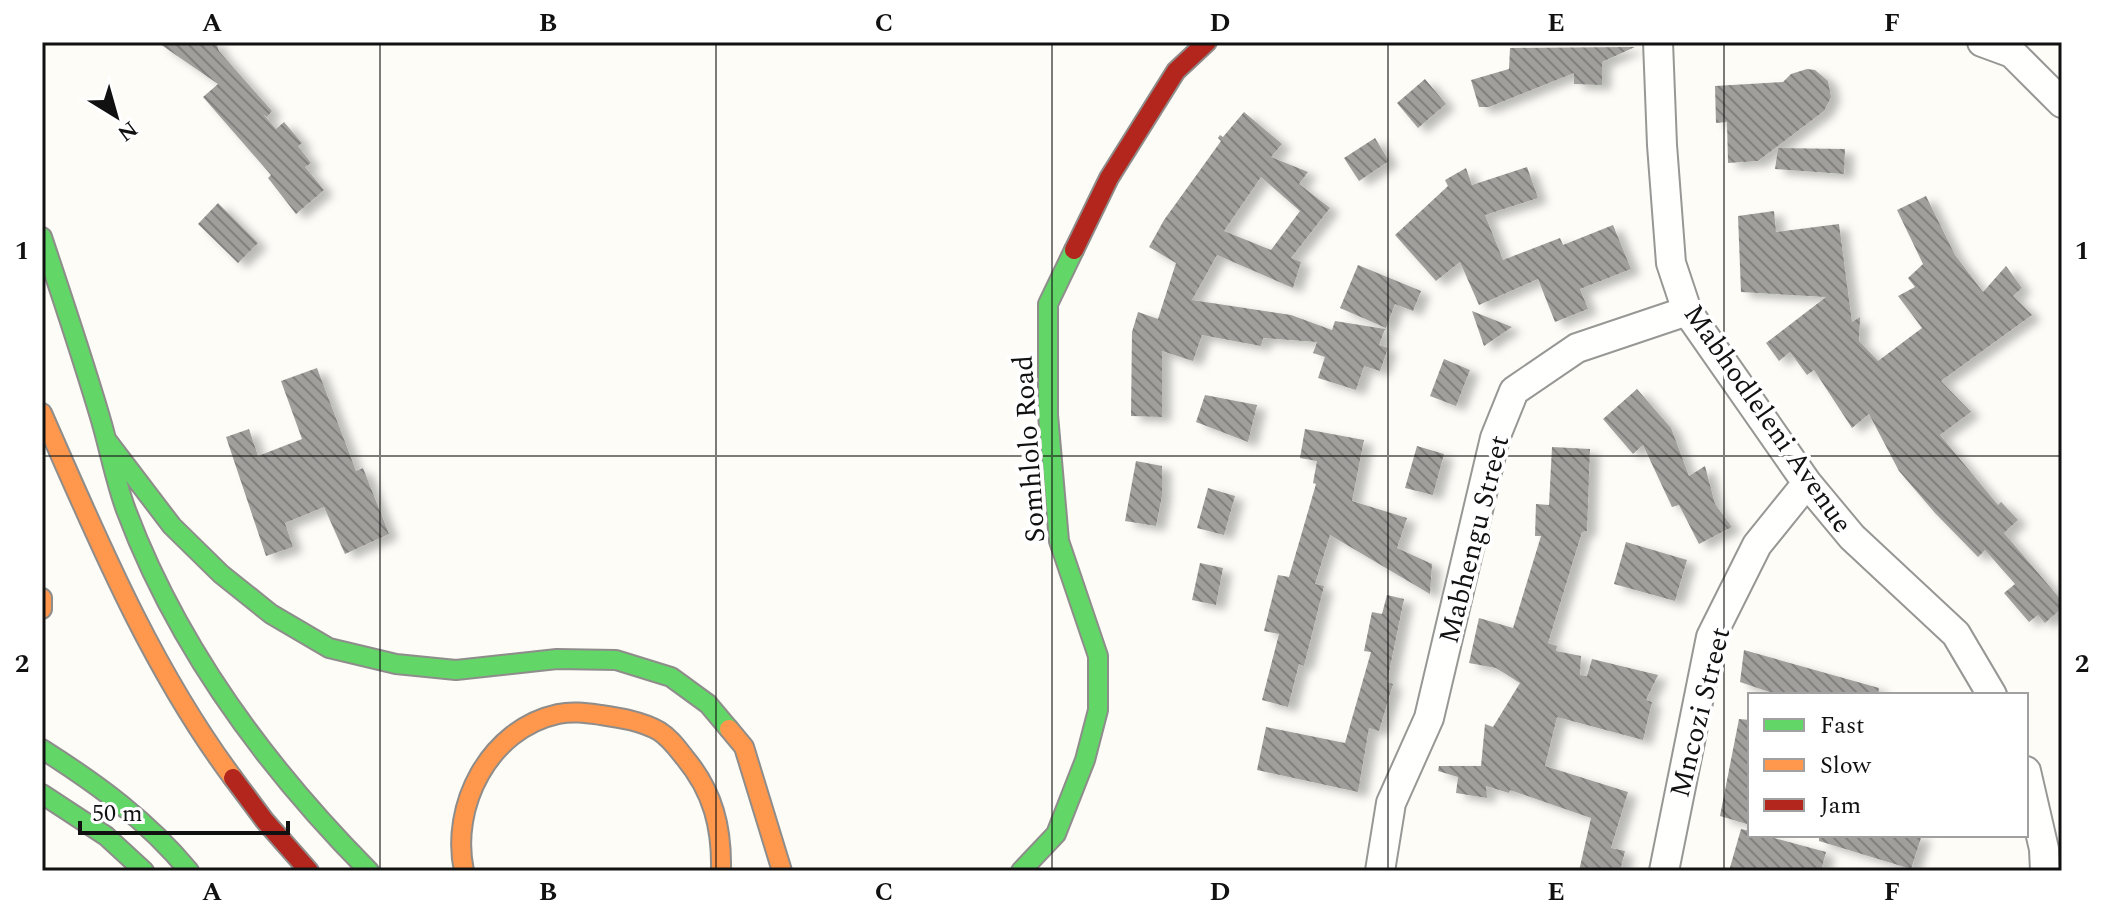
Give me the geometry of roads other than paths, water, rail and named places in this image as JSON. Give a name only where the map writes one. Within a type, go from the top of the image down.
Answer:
[{"type":"main road","name":"Somhlolo Road","points":[[1021,871],[1056,834],[1085,760],[1098,710],[1098,656],[1059,541],[1048,415],[1048,304],[1109,178],[1176,71],[1207,42]]},
{"type":"main road","points":[[42,237],[108,442],[125,509],[169,605],[223,697],[287,783],[337,841],[369,871]]},
{"type":"main road","points":[[42,413],[147,641],[196,724],[239,785],[309,871]]},
{"type":"main road","points":[[108,442],[172,526],[221,574],[271,614],[329,648],[396,664],[456,670],[557,659],[616,660],[671,677],[708,704],[744,747],[782,871]]},
{"type":"main road","points":[[42,598],[42,609]]},
{"type":"main road","points":[[464,871],[460,855],[462,820],[468,795],[493,753],[511,736],[540,721],[574,712],[623,718],[665,735],[709,789],[717,816],[721,871]]},
{"type":"main road","points":[[42,749],[85,775],[143,819],[189,871]]},
{"type":"main road","points":[[42,794],[106,836],[144,871]]},
{"type":"street","name":"Mabhodleleni Avenue","points":[[1658,42],[1671,263],[1687,311],[1807,483],[1852,537],[1956,634],[1991,693]]},
{"type":"street","points":[[1982,42],[2012,53],[2062,103]]},
{"type":"street","name":"Mabhengu Street","points":[[1380,871],[1391,803],[1429,718],[1495,438],[1514,391],[1577,348],[1687,311]]},
{"type":"street","name":"Mncozi Street","points":[[1664,871],[1711,637],[1757,545],[1807,483]]},
{"type":"street","points":[[2028,780],[2044,849],[2045,871]]}]
